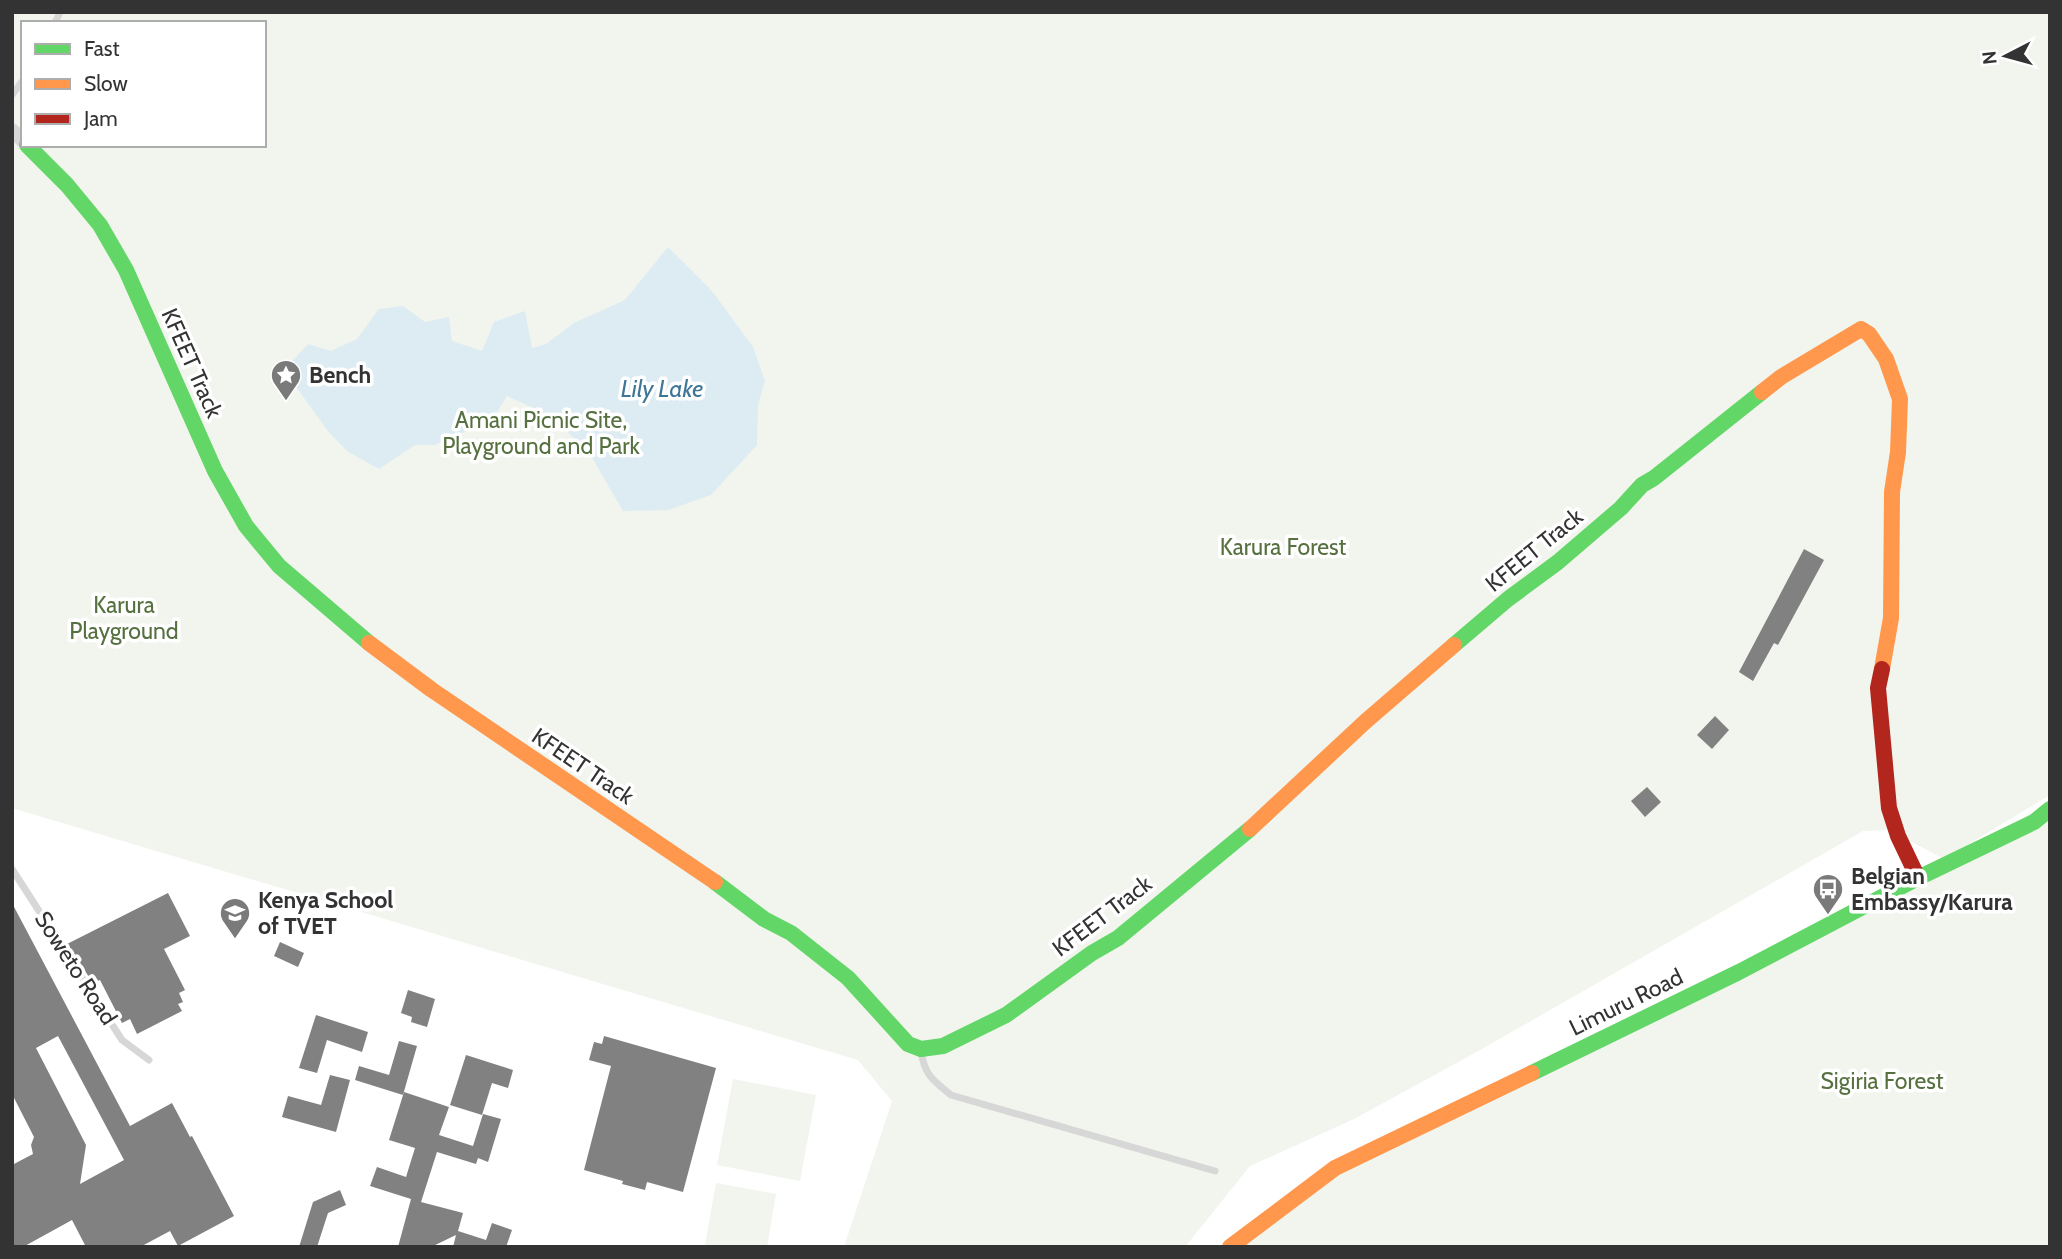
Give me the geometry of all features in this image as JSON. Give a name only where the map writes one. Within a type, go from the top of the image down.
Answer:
[{"type":"street","name":"KFEET Track","points":[[29,147],[67,185],[100,225],[126,270],[215,471],[246,526],[279,566],[349,628],[432,690],[731,893],[764,919],[791,933],[848,978],[908,1044],[921,1049],[943,1046],[1006,1015],[1092,953],[1118,938],[1251,828],[1416,677],[1611,517],[1642,485],[1781,377],[1861,328],[1869,334],[1886,359],[1900,399],[1899,452],[1892,492],[1891,618],[1878,688],[1889,808],[1917,878]]},
{"type":"street","name":"Limuru Road","points":[[1230,1247],[1335,1168],[1739,972],[1917,878],[2034,822],[2050,809]]},
{"type":"lane","name":"Soweto Road","points":[[12,869],[122,1040],[149,1060]]},
{"type":"lane","points":[[921,1049],[923,1067],[951,1095],[1215,1171]]},
{"type":"green space","name":"Karura Forest","points":[[12,12],[2050,12],[2050,795],[1944,859],[1889,830],[1863,831],[1482,1049],[1354,1119],[1250,1166],[1185,1247],[844,1247],[892,1101],[858,1060],[12,808]]},
{"type":"green space","name":"Sigiria Forest","points":[[2050,804],[2050,1247],[1227,1247],[1364,1155]]},
{"type":"green space","points":[[733,1079],[816,1095],[800,1181],[717,1165]]},
{"type":"green space","points":[[716,1183],[776,1194],[767,1247],[705,1245]]},
{"type":"water","name":"Lily Lake","points":[[668,247],[712,291],[753,347],[765,381],[758,405],[757,445],[711,495],[668,510],[623,511],[590,454],[551,416],[507,396],[492,420],[435,445],[415,445],[379,469],[347,451],[327,430],[284,370],[308,344],[331,351],[357,339],[379,309],[403,306],[425,322],[449,317],[452,341],[482,351],[494,322],[525,311],[532,348],[546,344],[574,323],[625,300]]},
{"type":"building","points":[[1804,549],[1824,560],[1778,645],[1774,643],[1753,681],[1739,672]]},
{"type":"building","points":[[1715,716],[1729,730],[1712,749],[1697,735]]},
{"type":"building","points":[[1647,787],[1661,802],[1645,817],[1631,801]]},
{"type":"building","points":[[168,893],[190,936],[164,949],[185,990],[179,993],[183,1002],[178,1004],[182,1011],[137,1034],[130,1019],[122,1023],[100,980],[93,983],[67,944]]},
{"type":"building","points":[[12,903],[130,1126],[172,1103],[234,1216],[178,1246],[170,1231],[140,1247],[86,1247],[72,1220],[23,1247],[12,1247],[12,1165],[33,1154],[31,1145],[34,1137],[12,1094]],"holes":[[[58,1036],[124,1160],[80,1184],[86,1145],[36,1048]]]},
{"type":"building","points":[[280,942],[304,953],[298,967],[274,956]]},
{"type":"building","points":[[408,990],[435,999],[427,1027],[411,1022],[412,1017],[401,1013]]},
{"type":"building","points":[[316,1015],[368,1032],[362,1052],[327,1040],[317,1073],[299,1068]]},
{"type":"building","points":[[604,1036],[716,1068],[683,1192],[647,1182],[645,1190],[584,1170],[611,1066],[589,1060],[594,1042],[602,1044]]},
{"type":"building","points":[[399,1041],[417,1046],[403,1095],[355,1080],[359,1066],[389,1075]]},
{"type":"building","points":[[466,1055],[513,1070],[508,1088],[492,1083],[482,1115],[450,1105]]},
{"type":"building","points":[[330,1075],[350,1080],[336,1132],[282,1117],[288,1096],[321,1105]]},
{"type":"building","points":[[404,1092],[449,1107],[439,1135],[473,1146],[483,1114],[501,1119],[488,1162],[478,1158],[476,1164],[437,1152],[421,1202],[463,1213],[458,1231],[486,1240],[492,1223],[512,1230],[506,1247],[453,1247],[456,1235],[431,1247],[398,1247],[411,1199],[370,1186],[377,1167],[406,1177],[415,1148],[389,1140]]},
{"type":"building","points":[[340,1190],[346,1205],[328,1213],[317,1247],[299,1247],[313,1202]]},
{"type":"traffic: fast","points":[[29,147],[67,185],[100,225],[126,270],[215,471],[246,526],[279,566],[369,643]]},
{"type":"traffic: fast","points":[[1454,645],[1508,599],[1558,562],[1621,508],[1642,485],[1762,392]]},
{"type":"traffic: fast","points":[[1532,1073],[1739,972],[1918,878],[2034,822],[2050,809]]},
{"type":"traffic: fast","points":[[715,882],[764,919],[791,933],[848,978],[908,1044],[921,1049],[943,1046],[1006,1015],[1092,953],[1118,938],[1250,829]]},
{"type":"traffic: slow","points":[[1762,392],[1781,377],[1861,329],[1869,334],[1886,359],[1900,399],[1898,452],[1892,492],[1891,618],[1882,669]]},
{"type":"traffic: slow","points":[[369,643],[432,690],[715,882]]},
{"type":"traffic: slow","points":[[1250,829],[1366,721],[1454,645]]},
{"type":"traffic: slow","points":[[1230,1247],[1335,1168],[1532,1073]]},
{"type":"traffic: jam","points":[[1882,669],[1878,688],[1889,808],[1898,836],[1918,878]]},
{"type":"place","name":"Bench","points":[[286,402]]},
{"type":"place","name":"Belgian Embassy/Karura","points":[[1828,916]]},
{"type":"place","name":"Kenya School of TVET","points":[[235,940]]},
{"type":"park label","name":"Amani Picnic Site, Playground and Park","points":[[541,433]]},
{"type":"park label","name":"Karura Playground","points":[[124,618]]}]
